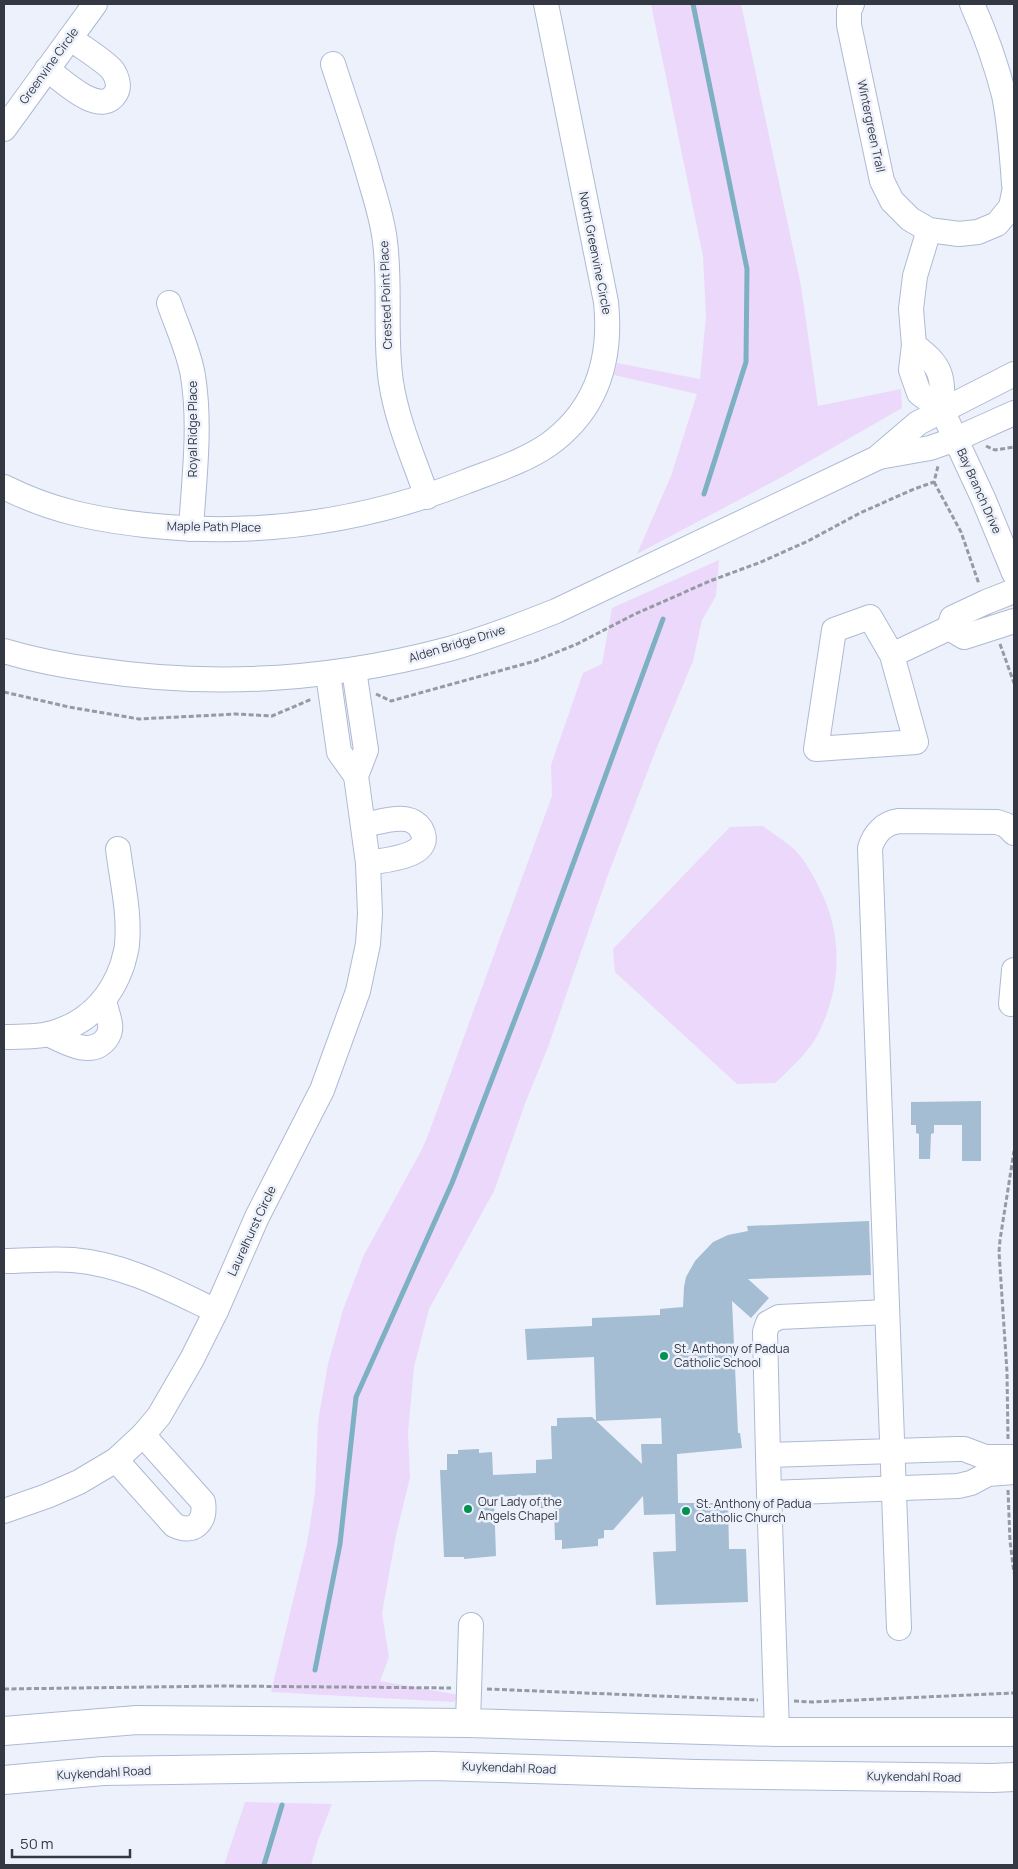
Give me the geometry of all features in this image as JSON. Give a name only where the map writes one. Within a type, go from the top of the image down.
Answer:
[{"type":"main road","points":[[4,1731],[138,1720],[468,1723],[777,1732],[1014,1732]]},
{"type":"main road","points":[[468,1723],[467,1751],[476,1759],[499,1767]]},
{"type":"main road","points":[[777,1732],[781,1774]]},
{"type":"main road","name":"Kuykendahl Road","points":[[4,1780],[103,1771],[432,1766],[696,1774],[1014,1777]]},
{"type":"street","name":"Greenvine Circle","points":[[4,129],[95,4]]},
{"type":"street","name":"North Greenvine Circle","points":[[427,497],[509,465],[548,445],[583,410],[594,392],[603,369],[608,331],[606,302],[546,4]]},
{"type":"street","name":"Wintergreen Trail","points":[[852,4],[849,11],[849,25],[882,181],[892,201],[910,219],[928,230],[959,234],[978,232],[997,224],[1011,207],[1014,192]]},
{"type":"street","points":[[972,4],[982,26],[1004,96],[1010,130],[1014,184]]},
{"type":"street","points":[[48,69],[90,100],[102,103],[111,99],[117,92],[118,81],[112,70],[70,38]]},
{"type":"street","name":"Crested Point Place","points":[[333,64],[381,217],[388,276],[388,356],[391,381],[402,429],[427,497]]},
{"type":"street","points":[[928,230],[915,276],[911,309],[914,345],[932,358],[943,381],[942,410]]},
{"type":"street","name":"Royal Ridge Place","points":[[169,304],[193,375],[196,448],[191,529]]},
{"type":"street","name":"Alden Bridge Drive","points":[[877,458],[918,423],[1014,374]]},
{"type":"street","name":"Bay Branch Drive","points":[[942,410],[987,506],[1014,573]]},
{"type":"street","name":"Alden Bridge Drive","points":[[4,651],[64,665],[174,680],[230,681],[328,674],[397,662],[451,649],[556,611],[877,458],[930,448],[956,439],[1014,413]]},
{"type":"street","name":"Maple Path Place","points":[[4,487],[44,505],[74,514],[112,521],[191,529],[251,529],[299,525],[344,518],[427,497]]},
{"type":"street","points":[[892,655],[949,628],[952,618],[1014,591]]},
{"type":"street","points":[[870,617],[892,655],[916,742],[816,749],[834,630],[870,617]]},
{"type":"street","points":[[949,628],[964,637],[1004,624]]},
{"type":"street","name":"Laurelhurst Circle","points":[[354,670],[366,750],[356,776]]},
{"type":"street","name":"Laurelhurst Circle","points":[[4,1511],[47,1496],[79,1482],[116,1460],[143,1435],[159,1416],[171,1398],[216,1312],[257,1217],[322,1090],[358,991],[368,944],[370,914],[368,863],[356,776],[339,752],[328,674]]},
{"type":"street","points":[[363,825],[406,819],[418,825],[423,834],[422,844],[411,855],[368,863]]},
{"type":"street","points":[[899,1628],[870,848],[872,840],[881,829],[892,822],[898,821],[992,821],[1006,825],[1014,833]]},
{"type":"street","points":[[4,1037],[48,1034],[75,1024],[104,1001],[111,992],[119,975],[127,947],[128,922],[118,849]]},
{"type":"street","points":[[1011,1004],[1014,970]]},
{"type":"street","points":[[48,1034],[75,1046],[91,1048],[98,1046],[108,1037],[110,1030],[104,1001]]},
{"type":"street","points":[[4,1261],[73,1260],[104,1265],[151,1280],[216,1312]]},
{"type":"street","points":[[777,1732],[765,1332],[768,1323],[779,1317],[887,1312]]},
{"type":"street","points":[[116,1460],[174,1525],[183,1529],[193,1528],[205,1513],[203,1502],[143,1435]]},
{"type":"street","points":[[768,1455],[958,1449],[1011,1465]]},
{"type":"street","points":[[975,1454],[976,1480]]},
{"type":"street","points":[[770,1493],[958,1486],[1011,1465]]},
{"type":"street","points":[[468,1723],[471,1625]]},
{"type":"path","points":[[934,482],[960,532],[986,602]]},
{"type":"path","points":[[1004,624],[1014,683]]},
{"type":"path","points":[[1014,1151],[1000,1240],[999,1258],[1007,1372],[1011,1465],[1010,1540],[1014,1573]]},
{"type":"path","points":[[4,1689],[213,1686],[469,1688],[812,1702],[1014,1693]]},
{"type":"shaded area","points":[[651,4],[741,4],[801,286],[818,406],[901,389],[902,408],[780,478],[637,554],[671,476],[697,394],[614,375],[617,363],[700,379],[706,316],[703,256]]},
{"type":"shaded area","points":[[719,560],[716,596],[702,620],[693,661],[655,752],[606,880],[548,1047],[526,1101],[494,1191],[429,1309],[414,1367],[408,1433],[410,1477],[396,1535],[382,1613],[389,1657],[380,1681],[459,1695],[454,1702],[271,1692],[307,1543],[315,1493],[318,1422],[328,1364],[343,1310],[364,1255],[427,1138],[552,796],[551,765],[583,673],[602,664],[612,608]]},
{"type":"shaded area","points":[[763,826],[794,849],[803,860],[824,898],[834,932],[836,949],[835,984],[831,1001],[818,1034],[793,1066],[775,1083],[737,1084],[615,972],[613,949],[730,827]]},
{"type":"shaded area","points":[[245,1802],[332,1804],[318,1840],[311,1865],[224,1865]]},
{"type":"building","points":[[981,1101],[981,1161],[962,1161],[962,1125],[934,1125],[934,1133],[931,1134],[930,1159],[919,1159],[919,1134],[916,1133],[916,1125],[911,1125],[911,1102]]},
{"type":"building","points":[[869,1221],[871,1275],[748,1279],[769,1298],[751,1318],[732,1301],[738,1433],[740,1433],[742,1448],[677,1454],[678,1503],[728,1503],[729,1549],[746,1549],[748,1602],[656,1605],[653,1552],[676,1551],[675,1514],[644,1515],[643,1496],[613,1530],[604,1530],[604,1538],[598,1539],[598,1546],[562,1549],[562,1540],[555,1540],[554,1508],[537,1508],[537,1495],[494,1497],[496,1556],[464,1559],[464,1557],[444,1557],[440,1470],[447,1470],[447,1454],[458,1454],[458,1450],[479,1449],[479,1453],[492,1452],[493,1475],[536,1473],[536,1460],[552,1459],[551,1426],[557,1426],[557,1418],[592,1417],[596,1421],[594,1357],[527,1360],[525,1329],[592,1326],[592,1318],[660,1315],[660,1309],[683,1307],[686,1277],[695,1261],[713,1242],[728,1235],[748,1231],[747,1226]],"holes":[[[661,1418],[662,1444],[641,1444],[642,1464],[596,1421]]]},
{"type":"waterway","points":[[693,4],[747,269],[746,362],[704,494]]},
{"type":"waterway","points":[[315,1670],[340,1544],[356,1397],[452,1183],[537,962],[663,619]]},
{"type":"waterway","points":[[264,1865],[282,1805]]},
{"type":"place","name":"St. Anthony of Padua Catholic School","points":[[664,1356]]},
{"type":"place","name":"Our Lady of the Angels Chapel","points":[[468,1509]]},
{"type":"place","name":"St. Anthony of Padua Catholic Church","points":[[686,1511]]}]
